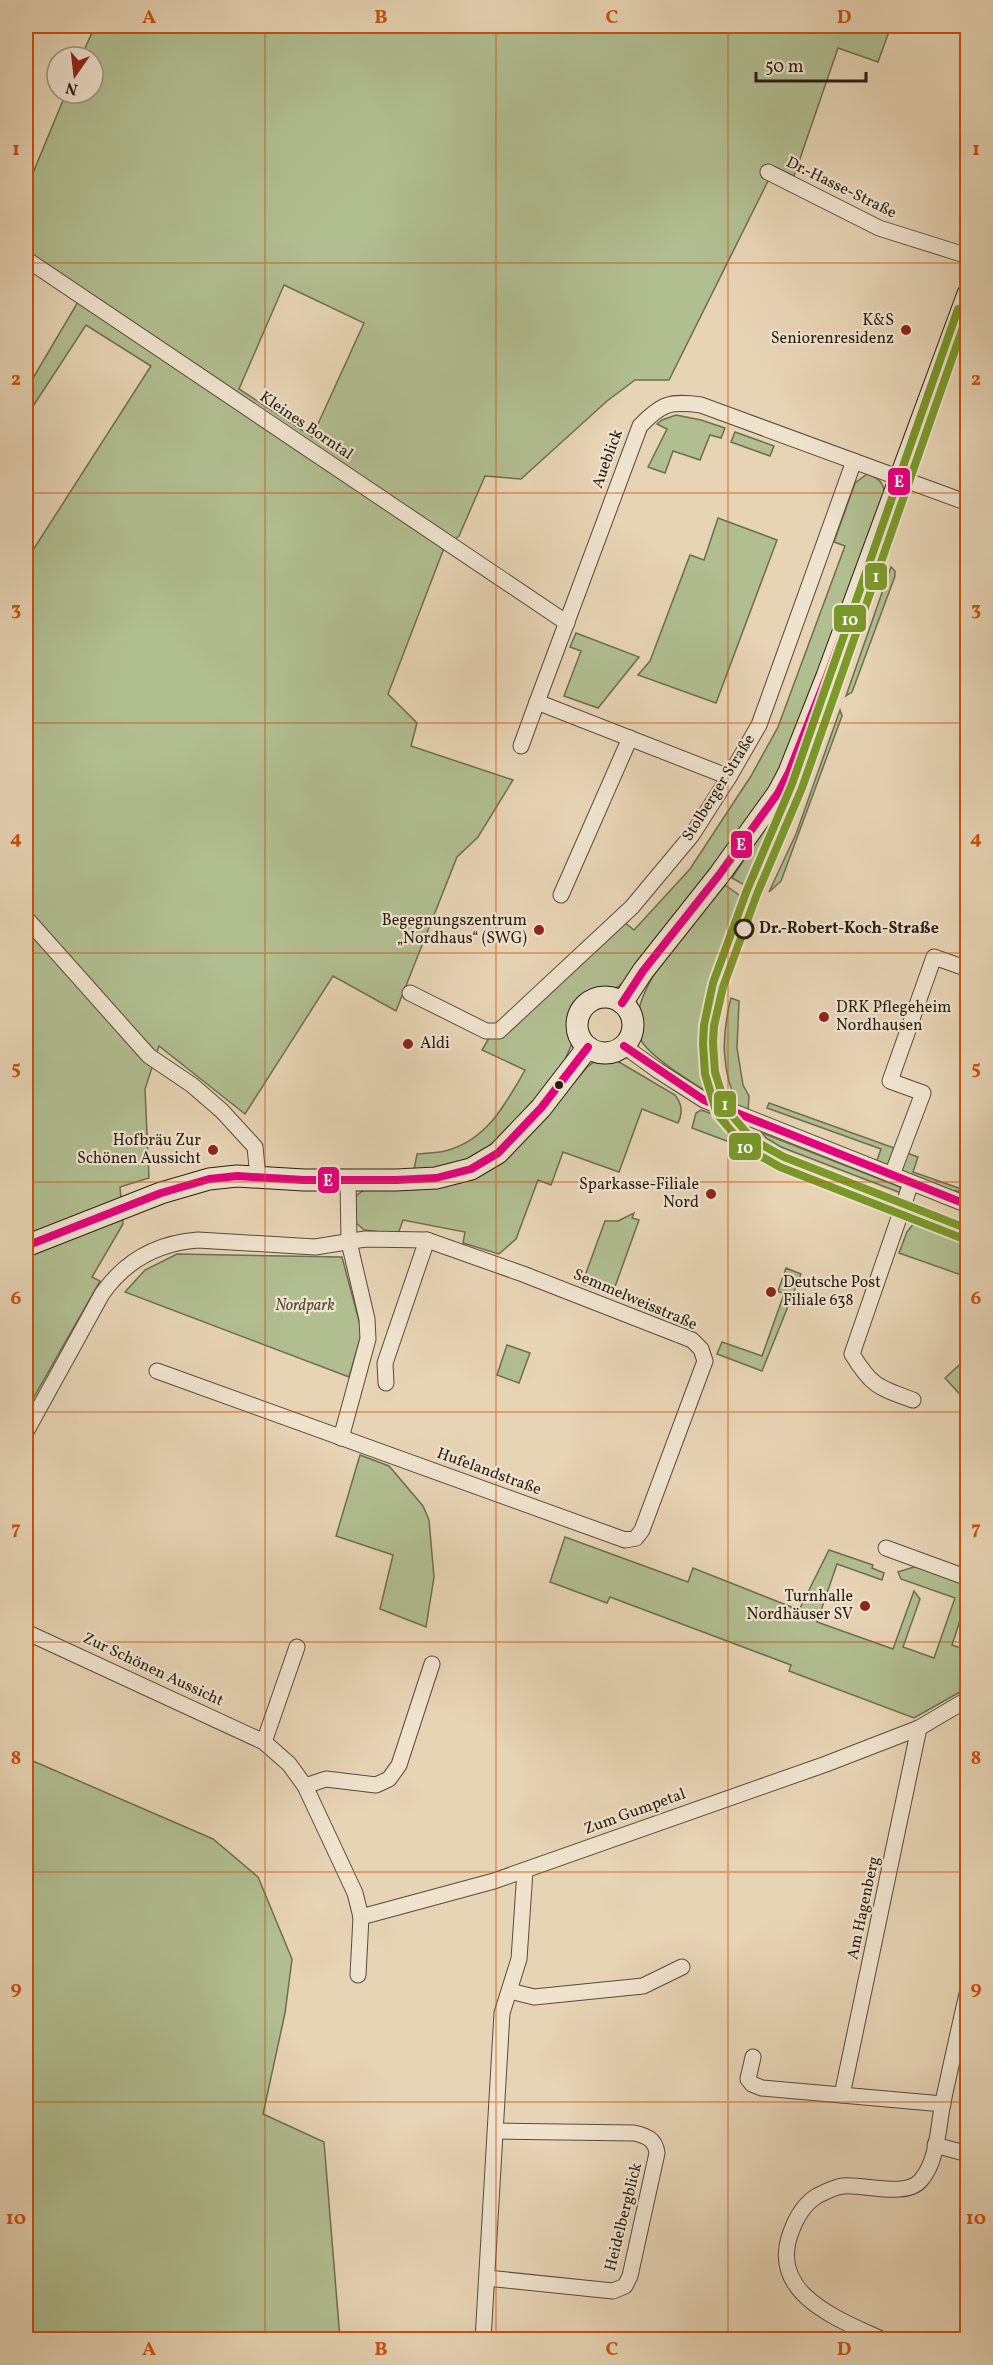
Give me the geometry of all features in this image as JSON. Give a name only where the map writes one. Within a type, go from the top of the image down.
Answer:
[{"type":"main road","points":[[622,1003],[643,971],[719,875],[782,786],[801,746],[968,294]]},
{"type":"main road","points":[[603,998],[622,1003],[632,1019],[630,1038],[624,1046],[610,1052],[595,1051],[581,1040],[577,1022],[586,1005],[603,998]]},
{"type":"main road","points":[[26,1246],[161,1193],[209,1179],[237,1176],[396,1180],[436,1178],[471,1169],[498,1153],[541,1108],[588,1047]]},
{"type":"street","name":"Dr.-Hasse-Straße","points":[[768,172],[879,228],[968,256]]},
{"type":"street","name":"Kleines Borntal","points":[[26,259],[567,623]]},
{"type":"street","name":"Aueblick","points":[[521,746],[640,426],[655,410],[676,402],[701,405],[968,503]]},
{"type":"street","name":"Stolberger Straße","points":[[410,993],[486,1031],[499,1031],[632,907],[692,835],[759,724],[854,461]]},
{"type":"street","points":[[537,702],[729,777]]},
{"type":"street","points":[[561,895],[630,738]]},
{"type":"street","points":[[26,918],[149,1056],[192,1085],[255,1147],[258,1177]]},
{"type":"street","points":[[892,1175],[923,1093],[890,1081],[934,957],[968,969]]},
{"type":"street","points":[[624,1046],[695,1096],[742,1117],[968,1205]]},
{"type":"street","points":[[341,1438],[368,1339],[367,1319],[349,1242],[348,1179]]},
{"type":"street","points":[[911,1183],[852,1354],[862,1371],[877,1387],[913,1400]]},
{"type":"street","name":"Semmelweisstraße","points":[[349,1242],[388,1237],[427,1240],[523,1274],[692,1340],[701,1349],[705,1360],[642,1530],[636,1538],[625,1540]]},
{"type":"street","points":[[26,1432],[102,1294],[123,1268],[142,1256],[164,1245],[198,1240],[315,1246],[349,1242]]},
{"type":"street","points":[[386,1383],[385,1363],[427,1240]]},
{"type":"street","name":"Hufelandstraße","points":[[157,1371],[625,1540]]},
{"type":"street","points":[[886,1548],[968,1578]]},
{"type":"street","name":"Zur Schönen Aussicht","points":[[26,1632],[264,1742],[289,1764],[305,1786],[355,1893],[361,1917]]},
{"type":"street","points":[[264,1742],[297,1647]]},
{"type":"street","points":[[305,1786],[326,1779],[376,1785],[389,1779],[399,1765],[432,1664]]},
{"type":"street","name":"Zum Gumpetal","points":[[361,1917],[525,1871],[826,1764],[919,1728],[968,1700]]},
{"type":"street","name":"Am Hagenberg","points":[[842,2095],[919,1728]]},
{"type":"street","points":[[483,2340],[502,2013],[519,1959],[525,1871]]},
{"type":"street","points":[[358,1975],[361,1917]]},
{"type":"street","points":[[510,1991],[534,1997],[644,1986],[682,1967]]},
{"type":"street","points":[[884,2340],[824,2312],[809,2301],[797,2286],[788,2264],[789,2237],[803,2208],[824,2192],[840,2186],[900,2191],[914,2187],[923,2179],[935,2145],[943,2104],[963,2034],[968,1990]]},
{"type":"street","points":[[753,2056],[748,2079],[752,2084],[762,2088],[943,2104]]},
{"type":"street","name":"Heidelbergblick","points":[[487,2278],[613,2291],[625,2286],[630,2276],[657,2153],[656,2145],[648,2137],[634,2133],[496,2131]]},
{"type":"street","points":[[935,2145],[968,2154]]},
{"type":"green space","points":[[95,26],[891,26],[878,62],[838,48],[794,176],[775,167],[669,380],[635,380],[607,401],[521,479],[485,476],[459,536],[444,548],[388,694],[417,723],[411,746],[513,780],[478,837],[457,857],[396,1011],[333,976],[245,1114],[159,1046],[145,1089],[149,1178],[120,1187],[123,1224],[92,1277],[100,1281],[26,1411],[26,561],[151,366],[86,325],[26,417],[26,390],[78,302],[26,265],[26,190],[61,105],[105,105],[105,45],[86,45]],"holes":[[[284,285],[364,323],[312,437],[239,389]]]},
{"type":"green space","points":[[676,415],[725,428],[721,438],[710,435],[700,460],[673,451],[665,473],[648,467],[667,429],[657,424]]},
{"type":"green space","points":[[735,432],[774,446],[770,456],[731,442]]},
{"type":"green space","points":[[867,474],[877,478],[882,484],[886,503],[781,773],[634,972],[618,987],[583,999],[576,1008],[570,1024],[574,1039],[563,1064],[542,1092],[492,1146],[469,1159],[447,1167],[414,1170],[417,1154],[442,1152],[460,1146],[483,1130],[502,1108],[525,1070],[482,1050],[492,1033],[624,922],[634,930],[690,869],[751,776],[778,727],[845,546],[834,542],[855,483]]},
{"type":"green space","points":[[718,518],[777,540],[716,703],[638,675],[650,661],[690,555],[704,560]]},
{"type":"green space","points":[[891,567],[895,571],[895,576],[852,692],[846,696]]},
{"type":"green space","points":[[576,633],[639,657],[598,708],[564,696],[581,651],[570,647]]},
{"type":"green space","points":[[828,706],[800,783],[755,891],[732,878],[780,805],[824,707]]},
{"type":"green space","points":[[840,710],[842,716],[781,881],[769,892],[796,834]]},
{"type":"green space","points":[[725,885],[739,895],[742,905],[713,985],[720,988],[712,1016],[709,1041],[713,1096],[672,1069],[650,1051],[639,1036],[638,1018],[643,998],[666,956]]},
{"type":"green space","points":[[731,998],[739,1001],[737,1048],[743,1085],[749,1096],[748,1111],[739,1108],[726,1067],[724,1040]]},
{"type":"green space","points":[[614,1059],[675,1095],[681,1108],[678,1123],[642,1109],[619,1172],[563,1152],[551,1185],[538,1180],[516,1239],[499,1254],[463,1243],[465,1232],[403,1220],[398,1234],[364,1230],[354,1221],[352,1205],[357,1195],[368,1187],[419,1187],[545,1118],[587,1067],[597,1060]]},
{"type":"green space","points":[[769,1103],[894,1148],[887,1167],[876,1163],[881,1149],[767,1108]]},
{"type":"green space","points":[[701,1110],[730,1120],[748,1141],[743,1147],[692,1128],[696,1113]]},
{"type":"green space","points":[[762,1133],[900,1187],[901,1193],[781,1147]]},
{"type":"green space","points":[[757,1148],[800,1169],[897,1205],[891,1208],[756,1157],[752,1153]]},
{"type":"green space","points":[[907,1153],[918,1157],[913,1172],[967,1191],[949,1191],[901,1172]]},
{"type":"green space","points":[[634,1213],[632,1218],[639,1220],[612,1295],[582,1284],[605,1221],[618,1221]]},
{"type":"green space","points":[[919,1217],[967,1235],[967,1277],[899,1253],[907,1232]]},
{"type":"green space","name":"Nordpark","points":[[177,1254],[342,1257],[362,1332],[349,1377],[125,1292],[145,1270]]},
{"type":"green space","points":[[786,1268],[801,1274],[762,1371],[717,1354],[722,1342],[762,1356],[784,1294],[778,1291]]},
{"type":"green space","points":[[507,1345],[530,1353],[519,1383],[497,1375]]},
{"type":"green space","points":[[967,1358],[967,1402],[945,1378]]},
{"type":"green space","points":[[360,1455],[389,1466],[423,1506],[429,1520],[434,1577],[426,1627],[380,1609],[393,1555],[336,1536]]},
{"type":"green space","points":[[565,1537],[688,1582],[693,1568],[799,1610],[829,1550],[873,1565],[872,1568],[884,1573],[882,1580],[837,1564],[817,1622],[893,1649],[914,1591],[920,1599],[903,1647],[934,1658],[955,1598],[901,1579],[898,1572],[917,1566],[967,1585],[967,1599],[952,1645],[967,1650],[967,1688],[914,1718],[789,1671],[791,1665],[610,1597],[607,1603],[550,1582]]},
{"type":"green space","points":[[26,1758],[213,1839],[258,1877],[292,1959],[285,2013],[263,2114],[324,2142],[340,2339],[26,2339]]},
{"type":"transit line","name":"E","points":[[622,1003],[643,971],[719,875],[778,793],[789,772],[827,676],[968,295]]},
{"type":"transit line","name":"10","points":[[958,309],[792,784],[747,890],[713,983],[704,1025],[703,1044],[705,1074],[717,1114],[746,1148],[780,1167],[964,1239]]},
{"type":"transit line","name":"1","points":[[968,313],[802,788],[757,894],[723,987],[714,1026],[713,1043],[715,1072],[727,1110],[753,1140],[784,1157],[968,1229]]},
{"type":"transit line","name":"E","points":[[624,1046],[704,1100],[968,1205]]},
{"type":"transit line","name":"E","points":[[26,1246],[161,1193],[209,1179],[237,1176],[304,1180],[396,1180],[436,1178],[471,1169],[498,1153],[541,1108],[588,1047]]},
{"type":"place","name":"K&S Seniorenresidenz","points":[[906,330]]},
{"type":"place","name":"Dr.-Robert-Koch-Straße","points":[[744,929]]},
{"type":"place","name":"Begegnungszentrum „Nordhaus“ (SWG)","points":[[539,930]]},
{"type":"place","name":"DRK Pflegeheim Nordhausen","points":[[824,1017]]},
{"type":"place","name":"Aldi","points":[[408,1044]]},
{"type":"place","name":"Hofbräu Zur Schönen Aussicht","points":[[213,1150]]},
{"type":"place","name":"Sparkasse-Filiale Nord","points":[[711,1194]]},
{"type":"place","name":"Deutsche Post Filiale 638","points":[[771,1292]]},
{"type":"place","name":"Turnhalle Nordhäuser SV","points":[[865,1606]]}]
